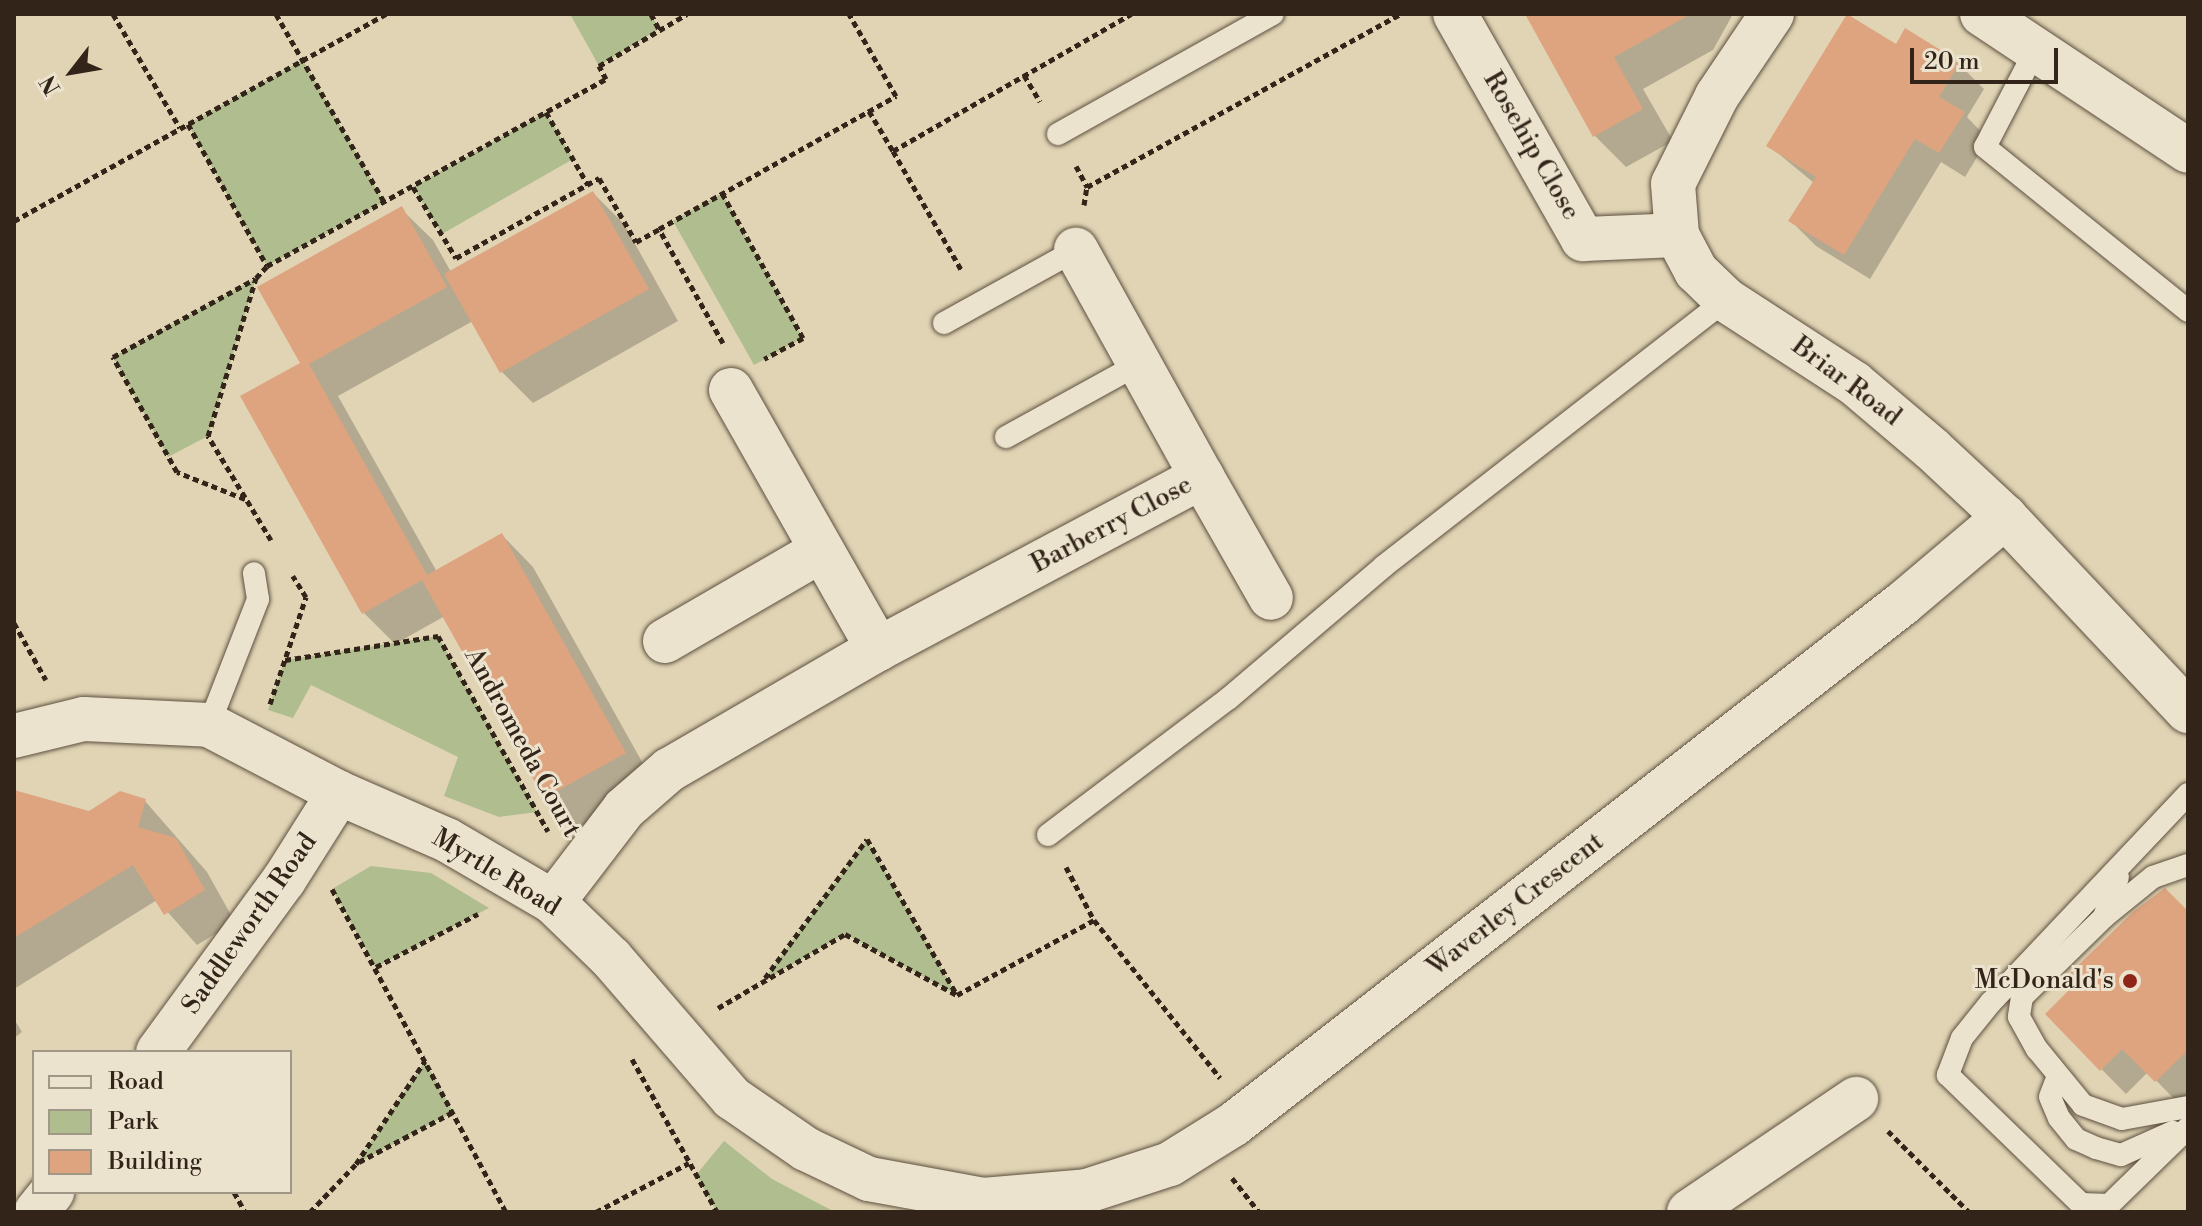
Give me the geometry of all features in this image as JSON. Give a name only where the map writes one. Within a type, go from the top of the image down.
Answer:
[{"type":"street","name":"Rosehip Close","points":[[1455,14],[1583,239],[1677,235]]},
{"type":"street","name":"Briar Road","points":[[1772,14],[1717,96],[1673,184],[1677,235],[1696,271],[1726,300],[1854,383],[2005,517],[2188,711]]},
{"type":"street","points":[[1982,14],[2188,151]]},
{"type":"street","name":"Barberry Close","points":[[563,889],[624,809],[669,770],[878,649],[1202,477],[1076,250]]},
{"type":"street","points":[[735,382],[822,550],[878,649]]},
{"type":"street","points":[[1202,477],[1271,598]]},
{"type":"street","name":"Waverley Crescent","points":[[982,1206],[1087,1191],[1157,1169],[1247,1113],[1902,604],[2005,517]]},
{"type":"street","points":[[665,641],[822,550]]},
{"type":"street","name":"Myrtle Road","points":[[14,736],[70,722],[209,725],[339,793],[563,889],[611,958],[732,1098],[806,1149],[869,1179],[982,1206]]},
{"type":"street","name":"Saddleworth Road","points":[[159,1050],[339,793]]},
{"type":"street","points":[[1689,1212],[1856,1099]]},
{"type":"street","points":[[36,1212],[50,1194]]},
{"type":"lane","points":[[1058,134],[1273,14]]},
{"type":"lane","points":[[2036,49],[1985,147],[2188,311]]},
{"type":"lane","points":[[944,323],[1076,250]]},
{"type":"lane","points":[[1048,835],[1228,699],[1395,557],[1726,300]]},
{"type":"lane","points":[[1006,437],[1139,364]]},
{"type":"lane","points":[[209,725],[258,599],[254,573]]},
{"type":"lane","points":[[2188,794],[2120,871],[1981,1014],[1962,1038],[1948,1075],[2081,1204],[2109,1205],[2188,1128]]},
{"type":"lane","points":[[2188,865],[2153,877],[2104,917],[2022,997],[2019,1017],[2058,1076],[2083,1105],[2122,1119],[2188,1107]]},
{"type":"lane","points":[[2104,917],[2120,871]]},
{"type":"lane","points":[[2058,1076],[2050,1097],[2059,1118],[2076,1139],[2096,1148],[2121,1155],[2167,1139],[2188,1117]]},
{"type":"path","points":[[113,14],[180,128]]},
{"type":"path","points":[[276,14],[384,202]]},
{"type":"path","points":[[14,221],[386,14]]},
{"type":"path","points":[[651,14],[659,29]]},
{"type":"path","points":[[247,500],[177,472],[113,357],[256,278],[267,266],[606,79],[599,66],[687,14]]},
{"type":"path","points":[[413,187],[456,258],[599,178],[636,242],[896,96],[849,14]]},
{"type":"path","points":[[893,151],[1131,14]]},
{"type":"path","points":[[1076,250],[1087,187],[1401,14]]},
{"type":"path","points":[[869,111],[980,303]]},
{"type":"path","points":[[546,112],[588,185]]},
{"type":"path","points":[[188,124],[267,266]]},
{"type":"path","points":[[659,229],[735,382],[803,338],[722,193]]},
{"type":"path","points":[[256,278],[208,436],[276,548]]},
{"type":"path","name":"Andromeda Court","points":[[291,573],[306,597],[285,660],[438,636],[563,889]]},
{"type":"path","points":[[14,623],[70,722]]},
{"type":"path","points":[[1048,835],[1094,920],[1247,1113]]},
{"type":"path","points":[[762,982],[867,839],[957,995]]},
{"type":"path","points":[[308,841],[506,1212]]},
{"type":"path","points":[[376,967],[489,908]]},
{"type":"path","points":[[957,995],[1094,920]]},
{"type":"path","points":[[676,1033],[845,934],[957,995]]},
{"type":"path","points":[[630,1055],[717,1212]]},
{"type":"path","points":[[310,1212],[356,1164],[425,1061]]},
{"type":"path","points":[[1856,1099],[1969,1212]]},
{"type":"path","points":[[356,1164],[453,1112]]},
{"type":"path","points":[[596,1212],[689,1163]]},
{"type":"path","points":[[235,1194],[245,1212]]},
{"type":"green space","points":[[570,14],[651,14],[659,29],[599,66]]},
{"type":"green space","points":[[303,60],[384,202],[267,266],[188,124]]},
{"type":"green space","points":[[546,112],[573,159],[442,234],[413,187]]},
{"type":"green space","points":[[722,193],[803,338],[754,365],[673,221]]},
{"type":"green space","points":[[256,278],[208,436],[168,457],[113,357]]},
{"type":"green space","points":[[438,636],[537,812],[499,817],[444,796],[458,757],[311,685],[293,718],[268,710],[285,660]]},
{"type":"green space","points":[[867,839],[957,995],[845,934],[762,982]]},
{"type":"green space","points":[[371,866],[431,873],[489,908],[376,967],[332,889]]},
{"type":"green space","points":[[425,1061],[453,1112],[356,1164]]},
{"type":"green space","points":[[724,1141],[772,1179],[835,1212],[717,1212],[696,1175]]},
{"type":"building","points":[[1525,14],[1691,14],[1614,57],[1643,109],[1593,137]]},
{"type":"building","points":[[1847,14],[1896,44],[1905,28],[1960,62],[1939,97],[1965,112],[1939,153],[1915,139],[1844,255],[1788,221],[1816,177],[1766,146]]},
{"type":"building","points":[[593,191],[649,289],[500,373],[444,274]]},
{"type":"building","points":[[402,206],[447,287],[309,364],[427,575],[502,533],[626,753],[544,798],[422,580],[362,614],[240,396],[300,363],[257,287]]},
{"type":"building","points":[[14,790],[89,811],[120,791],[146,799],[138,827],[176,838],[205,890],[164,915],[133,865],[14,938]]},
{"type":"building","points":[[2165,888],[2188,911],[2188,1050],[2155,1082],[2122,1049],[2100,1071],[2045,1014],[2071,988],[2063,980],[2133,912]]},
{"type":"place","name":"McDonald's","points":[[2130,981]]}]
